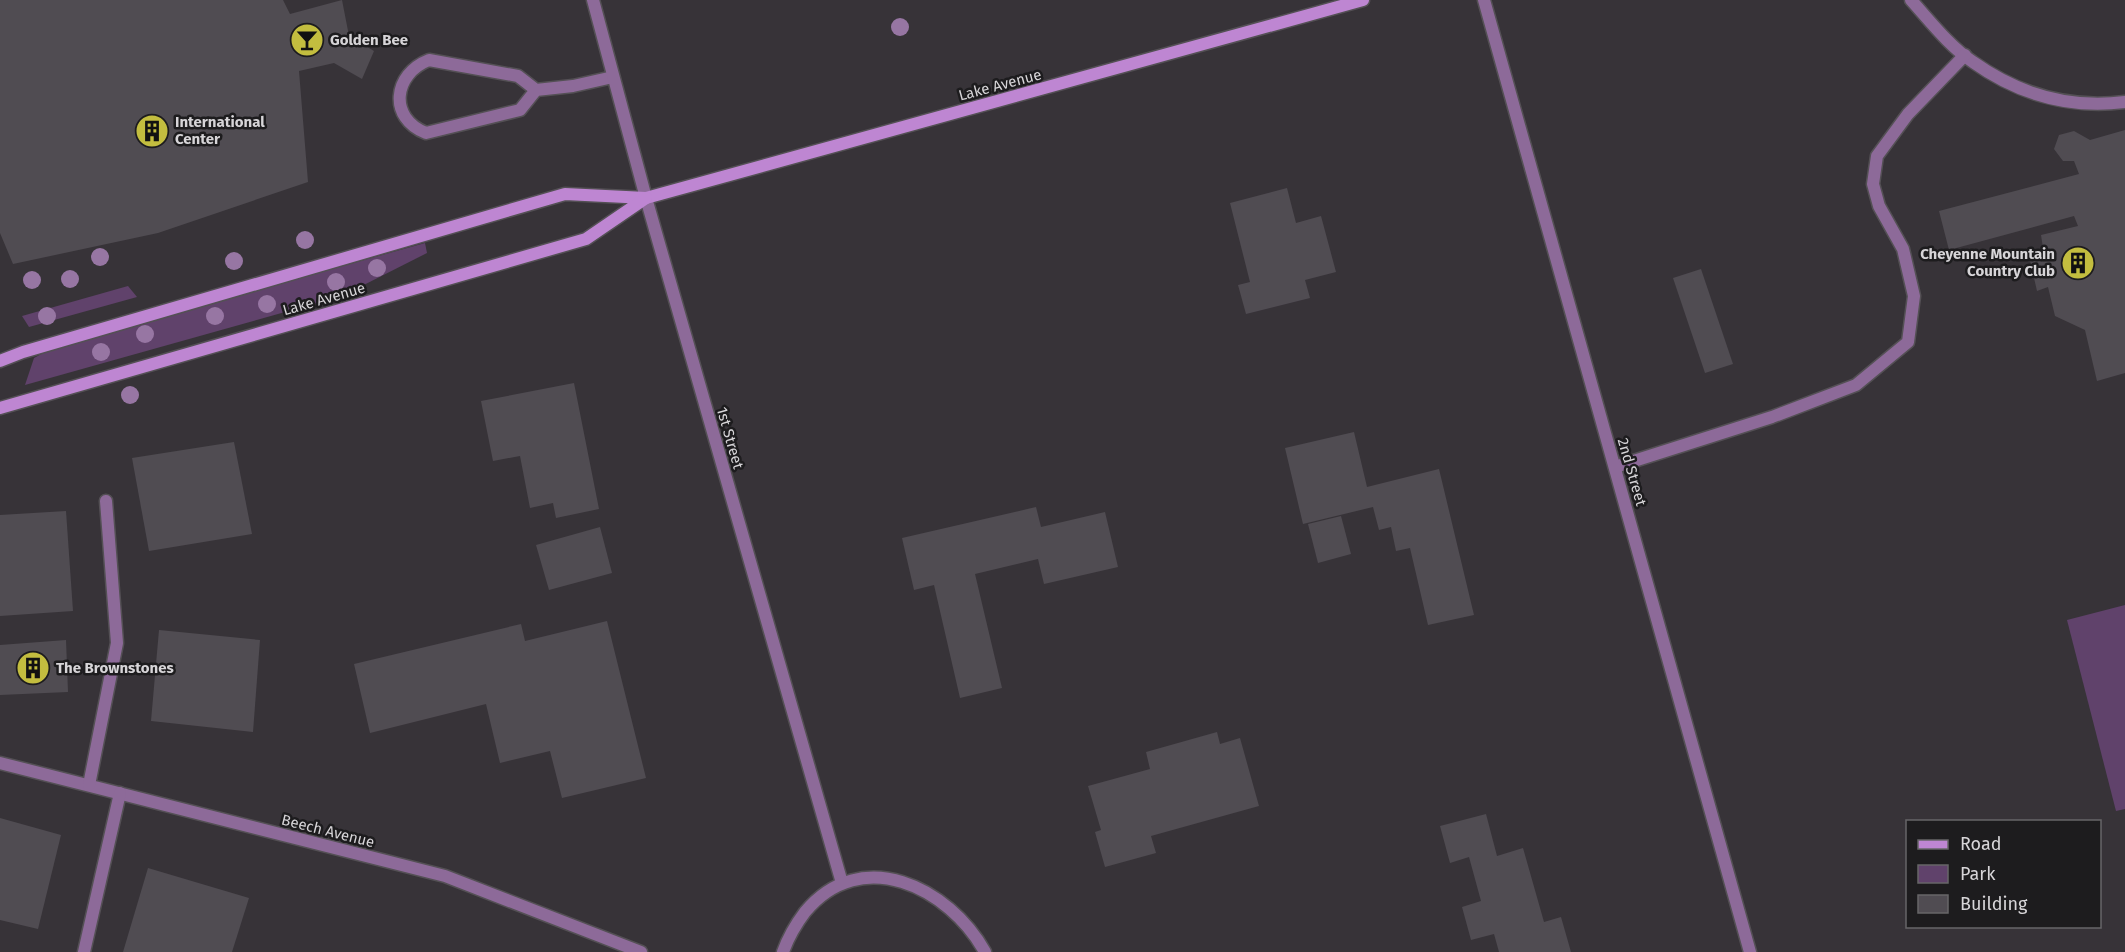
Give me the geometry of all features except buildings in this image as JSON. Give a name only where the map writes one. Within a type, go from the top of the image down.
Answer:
[{"type":"main road","name":"Lake Avenue","points":[[0,361],[23,352],[565,194],[646,198],[1363,0]]},
{"type":"main road","name":"Lake Avenue","points":[[0,408],[586,239],[646,198]]},
{"type":"street","name":"1st Street","points":[[593,0],[646,198],[842,883]]},
{"type":"street","name":"2nd Street","points":[[1484,0],[1750,952]]},
{"type":"street","points":[[1911,0],[1938,31],[1971,61],[2010,86],[2042,97],[2079,103],[2125,102]]},
{"type":"street","points":[[1615,467],[1772,417],[1856,385],[1908,342],[1914,296],[1903,249],[1879,206],[1873,184],[1877,156],[1908,114],[1965,55]]},
{"type":"street","points":[[536,90],[520,110],[426,133],[408,123],[401,109],[399,96],[407,75],[418,64],[429,60],[518,76],[536,90],[573,86],[613,77]]},
{"type":"street","points":[[89,785],[117,643],[106,501]]},
{"type":"street","name":"Beech Avenue","points":[[0,763],[445,876],[641,952]]},
{"type":"street","points":[[84,952],[120,793]]},
{"type":"street","points":[[783,952],[800,919],[817,898],[842,883],[871,876],[897,880],[930,893],[954,912],[977,937],[985,952]]},
{"type":"green space","points":[[425,243],[427,253],[342,296],[25,385],[34,358],[56,346]]},
{"type":"green space","points":[[128,286],[137,297],[29,327],[22,316]]},
{"type":"green space","points":[[2125,605],[2125,809],[2116,811],[2067,620]]},
{"type":"place","name":"Golden Bee","points":[[307,40]]},
{"type":"place","name":"International Center","points":[[152,131]]},
{"type":"place","name":"Cheyenne Mountain Country Club","points":[[2078,263]]},
{"type":"place","name":"The Brownstones","points":[[33,668]]}]
